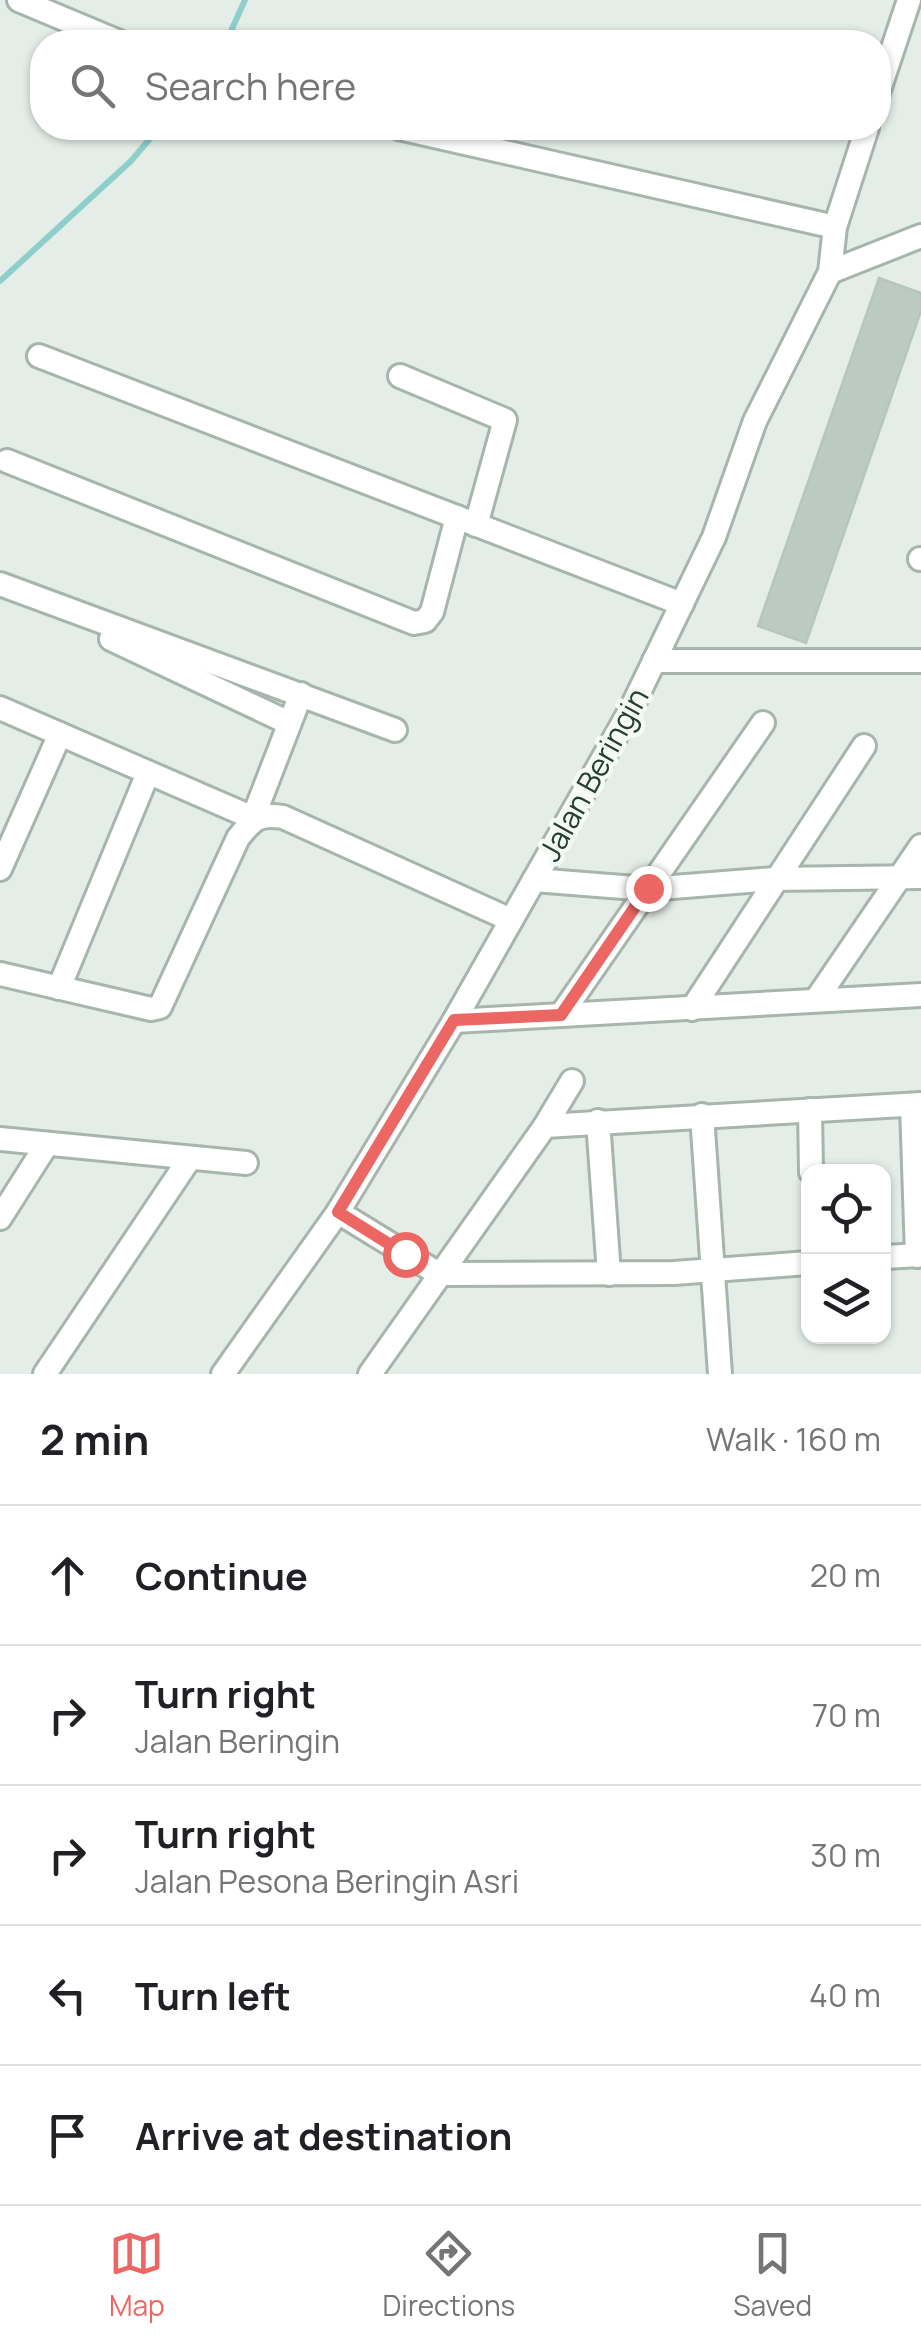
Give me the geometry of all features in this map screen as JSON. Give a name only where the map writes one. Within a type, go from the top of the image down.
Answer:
[{"type":"street","points":[[19,0],[90,30]]},
{"type":"street","points":[[891,54],[909,0]]},
{"type":"street","points":[[452,140],[835,227]]},
{"type":"street","name":"Jalan Beringin","points":[[223,1374],[338,1212],[454,1020],[654,660],[714,537],[755,421],[830,272],[835,227],[863,140]]},
{"type":"street","points":[[830,272],[921,236]]},
{"type":"street","points":[[39,356],[682,604]]},
{"type":"street","points":[[8,462],[414,623],[426,622],[506,420],[400,376]]},
{"type":"street","points":[[0,585],[395,730]]},
{"type":"street","points":[[0,585],[289,723]]},
{"type":"street","points":[[654,660],[921,661]]},
{"type":"street","points":[[0,974],[151,1009],[160,1007],[238,838],[253,818],[301,694]]},
{"type":"street","points":[[0,708],[253,818],[267,814],[283,816],[511,920]]},
{"type":"street","points":[[561,1015],[763,722]]},
{"type":"street","points":[[0,868],[60,734]]},
{"type":"street","points":[[692,1009],[864,746]]},
{"type":"street","points":[[59,988],[148,773]]},
{"type":"street","points":[[816,1000],[910,877],[921,846]]},
{"type":"street","points":[[534,880],[648,888],[774,879],[910,877]]},
{"type":"street","points":[[454,1020],[921,996]]},
{"type":"street","points":[[370,1374],[545,1126],[572,1081]]},
{"type":"street","points":[[545,1126],[916,1105],[919,1256],[891,1257]]},
{"type":"street","points":[[810,1110],[811,1164]]},
{"type":"street","points":[[702,1115],[720,1374]]},
{"type":"street","points":[[598,1121],[609,1274]]},
{"type":"street","points":[[0,1139],[246,1164]]},
{"type":"street","points":[[0,1218],[46,1144]]},
{"type":"street","points":[[45,1374],[190,1158]]},
{"type":"street","points":[[338,1212],[439,1274],[609,1274],[801,1264]]},
{"type":"building","points":[[879,278],[921,293],[921,311],[806,643],[758,626]]},
{"type":"waterway","points":[[231,30],[245,0]]},
{"type":"waterway","points":[[0,281],[149,140]]},
{"type":"route","points":[[405,1254],[338,1212],[454,1020],[561,1015],[648,888]]}]
